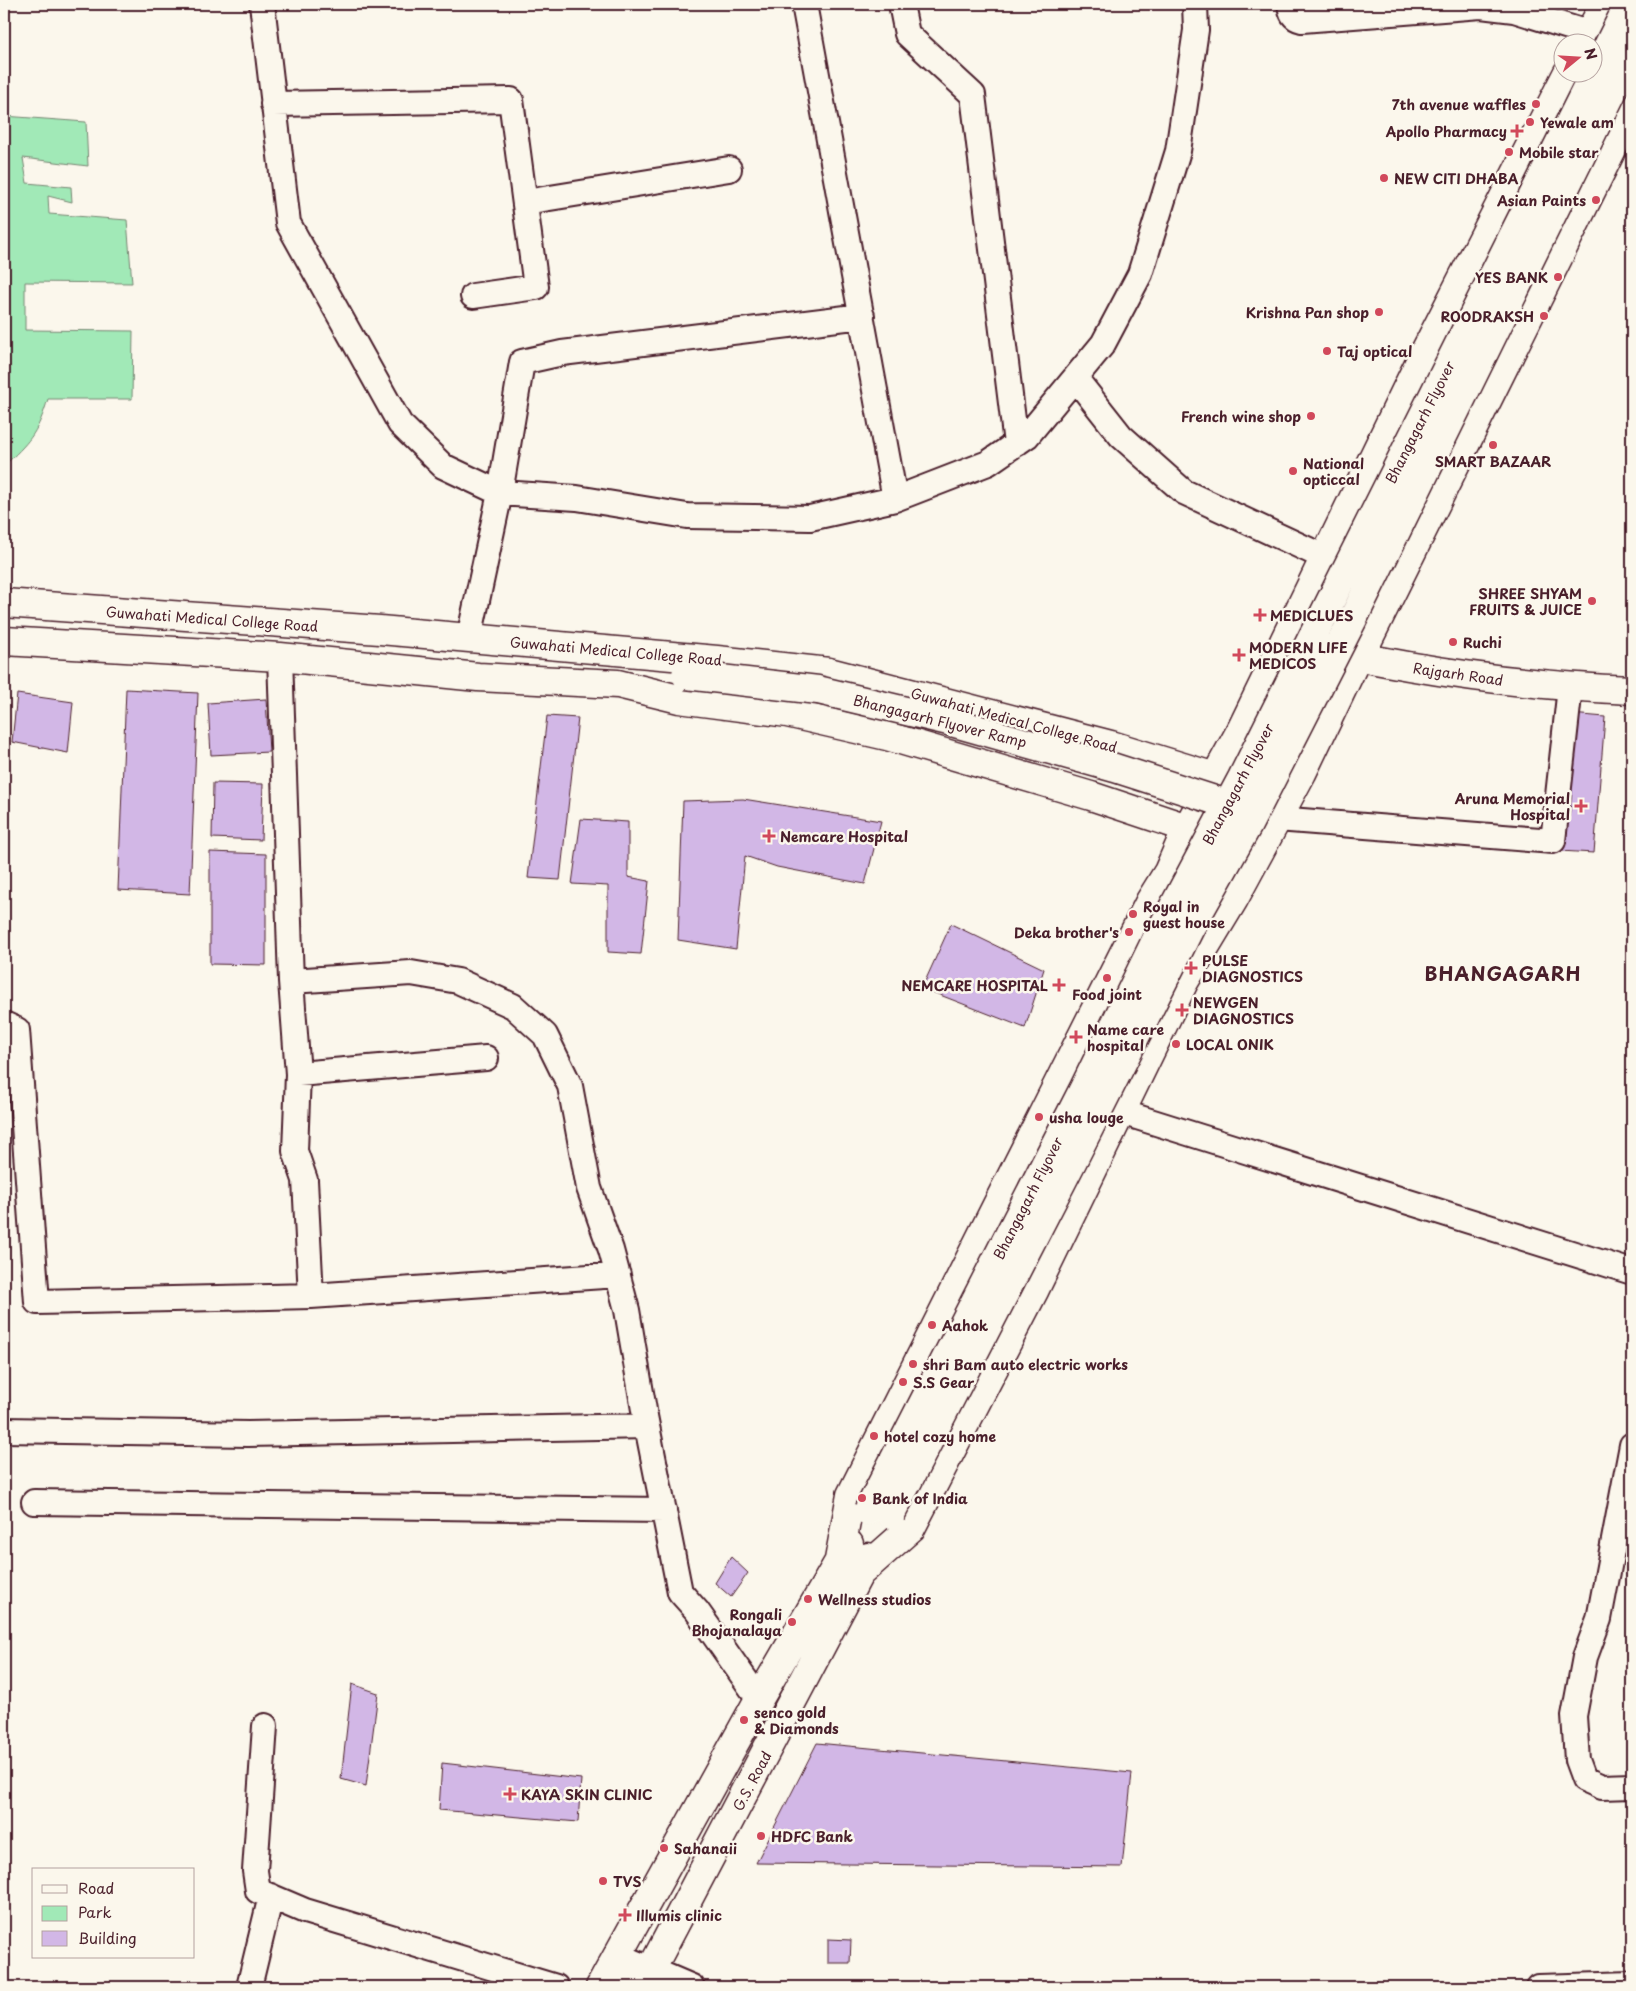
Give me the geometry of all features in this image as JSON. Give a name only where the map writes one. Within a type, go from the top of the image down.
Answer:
[{"type":"main road","points":[[1593,32],[1619,8]]},
{"type":"main road","name":"Bhangagarh Flyover","points":[[879,1512],[1226,804],[1251,760],[1619,8]]},
{"type":"main road","name":"Bhangagarh Flyover","points":[[850,1567],[1072,1164],[1188,930],[1248,824],[1343,639],[1632,52]]},
{"type":"main road","points":[[850,1567],[851,1495],[1163,879],[1187,828],[1241,730],[1420,361],[1563,82]]},
{"type":"main road","points":[[609,1971],[759,1699],[850,1567],[911,1528],[1035,1290],[1184,982],[1278,820],[1302,773],[1632,109]]},
{"type":"main road","name":"Guwahati Medical College Road","points":[[4,603],[470,638],[829,672],[1111,745],[1215,777]]},
{"type":"main road","name":"Rajgarh Road","points":[[1291,630],[1464,677],[1570,687],[1632,690]]},
{"type":"main road","points":[[4,641],[280,657],[478,677],[618,684],[679,700],[787,713],[887,736],[1090,796],[1187,828]]},
{"type":"main road","name":"Rajgarh Road","points":[[1362,650],[1486,664],[1632,676]]},
{"type":"main road","points":[[618,684],[646,670],[621,651]]},
{"type":"main road","name":"Bhangagarh Flyover Ramp","points":[[646,670],[818,690],[948,721],[1115,768],[1226,804]]},
{"type":"main road","points":[[1163,879],[1228,908]]},
{"type":"main road","name":"G.S. Road","points":[[644,1982],[850,1567]]},
{"type":"street","points":[[262,4],[288,223],[400,424],[443,466],[500,493],[577,498],[687,516],[810,518],[895,499],[988,463],[1027,436],[1103,344],[1140,274],[1178,151],[1196,30],[1194,4]]},
{"type":"street","points":[[804,4],[895,499]]},
{"type":"street","points":[[901,4],[907,34],[973,95],[1016,444]]},
{"type":"street","points":[[1290,4],[1291,12],[1296,19],[1302,20],[1481,6],[1514,10],[1571,32]]},
{"type":"street","points":[[274,104],[511,100],[536,287],[473,296]]},
{"type":"street","points":[[525,202],[729,169]]},
{"type":"street","points":[[470,638],[500,493],[522,362],[562,352],[862,316]]},
{"type":"street","points":[[1076,379],[1121,436],[1184,492],[1326,558]]},
{"type":"street","points":[[280,657],[292,981],[298,1074],[295,1151],[305,1180],[311,1296]]},
{"type":"street","points":[[1278,820],[1553,841],[1570,687]]},
{"type":"street","points":[[292,981],[411,973],[458,981],[513,1006],[545,1035],[570,1086],[589,1188],[628,1310],[647,1426],[680,1592],[697,1611],[759,1699]]},
{"type":"street","points":[[4,1024],[17,1030],[37,1302],[311,1296],[618,1275]]},
{"type":"street","points":[[298,1074],[486,1058]]},
{"type":"street","points":[[1121,1112],[1632,1272]]},
{"type":"street","points":[[4,1430],[248,1434],[647,1426]]},
{"type":"street","points":[[1631,1454],[1599,1619],[1585,1657],[1574,1716],[1576,1760],[1584,1779],[1602,1787],[1632,1786]]},
{"type":"street","points":[[34,1502],[664,1510]]},
{"type":"street","points":[[265,1726],[255,1871],[258,1891],[305,1911],[556,1987]]},
{"type":"street","points":[[248,1987],[271,1896]]},
{"type":"street","points":[[609,1971],[644,1982],[692,1987]]},
{"type":"street","points":[[1540,1987],[1632,1984]]},
{"type":"green space","points":[[4,116],[86,122],[88,166],[23,158],[27,183],[71,187],[72,202],[48,196],[49,214],[127,220],[132,283],[25,282],[25,330],[133,331],[132,399],[48,399],[33,434],[8,462],[4,462]]},
{"type":"building","points":[[126,689],[198,693],[190,894],[118,890]]},
{"type":"building","points":[[17,694],[73,702],[68,753],[12,742]]},
{"type":"building","points":[[266,699],[269,752],[211,755],[208,703]]},
{"type":"building","points":[[1571,714],[1605,717],[1594,853],[1560,851]]},
{"type":"building","points":[[547,716],[578,718],[560,880],[528,878]]},
{"type":"building","points":[[213,783],[263,784],[261,840],[212,838]]},
{"type":"building","points":[[743,799],[881,821],[865,884],[777,867],[745,856],[736,949],[678,940],[683,801]]},
{"type":"building","points":[[581,819],[628,822],[628,877],[649,881],[641,954],[608,952],[608,886],[572,884]]},
{"type":"building","points":[[210,852],[266,854],[266,965],[210,964]]},
{"type":"building","points":[[951,924],[1044,969],[1025,1028],[922,988]]},
{"type":"building","points":[[731,1557],[748,1573],[731,1597],[715,1583]]},
{"type":"building","points":[[352,1684],[378,1693],[366,1786],[341,1779]]},
{"type":"building","points":[[817,1743],[1132,1773],[1122,1867],[756,1863]]},
{"type":"building","name":"KAYA SKIN CLINIC","points":[[442,1763],[581,1779],[578,1822],[439,1810]]},
{"type":"building","points":[[828,1939],[851,1940],[850,1963],[828,1963]]},
{"type":"place","name":"7th avenue waffles","points":[[1536,104]]},
{"type":"place","name":"Yewale am","points":[[1530,122]]},
{"type":"place","name":"Apollo Pharmacy","points":[[1517,131]]},
{"type":"place","name":"Mobile star","points":[[1509,152]]},
{"type":"place","name":"NEW CITI DHABA","points":[[1384,178]]},
{"type":"place","name":"Asian Paints","points":[[1596,200]]},
{"type":"place","name":"YES BANK","points":[[1558,277]]},
{"type":"place","name":"Krishna Pan shop","points":[[1379,312]]},
{"type":"place","name":"ROODRAKSH","points":[[1544,316]]},
{"type":"place","name":"Taj optical","points":[[1327,351]]},
{"type":"place","name":"French wine shop","points":[[1311,416]]},
{"type":"place","name":"SMART BAZAAR","points":[[1493,445]]},
{"type":"place","name":"National opticcal","points":[[1293,471]]},
{"type":"place","name":"SHREE SHYAM FRUITS & JUICE","points":[[1592,601]]},
{"type":"place","name":"MEDICLUES","points":[[1260,615]]},
{"type":"place","name":"Ruchi","points":[[1453,642]]},
{"type":"place","name":"MODERN LIFE MEDICOS","points":[[1239,655]]},
{"type":"place","name":"Aruna Memorial Hospital","points":[[1581,806]]},
{"type":"place","name":"Nemcare Hospital","points":[[769,836]]},
{"type":"place","name":"Royal in guest house","points":[[1133,914]]},
{"type":"place","name":"Deka brother's","points":[[1129,932]]},
{"type":"place","name":"PULSE DIAGNOSTICS","points":[[1191,968]]},
{"type":"place","name":"Food joint","points":[[1107,978]]},
{"type":"place","name":"NEMCARE HOSPITAL","points":[[1059,985]]},
{"type":"place","name":"NEWGEN DIAGNOSTICS","points":[[1182,1010]]},
{"type":"place","name":"Name care hospital","points":[[1076,1037]]},
{"type":"place","name":"LOCAL ONIK","points":[[1176,1044]]},
{"type":"place","name":"usha louge","points":[[1039,1117]]},
{"type":"place","name":"Aahok","points":[[932,1325]]},
{"type":"place","name":"shri Bam auto electric works","points":[[913,1364]]},
{"type":"place","name":"S.S Gear","points":[[903,1382]]},
{"type":"place","name":"hotel cozy home","points":[[874,1436]]},
{"type":"place","name":"Bank of India","points":[[862,1498]]},
{"type":"place","name":"Wellness studios","points":[[808,1599]]},
{"type":"place","name":"Rongali Bhojanalaya","points":[[792,1622]]},
{"type":"place","name":"senco gold & Diamonds","points":[[744,1720]]},
{"type":"place","name":"KAYA SKIN CLINIC","points":[[510,1794]]},
{"type":"place","name":"HDFC Bank","points":[[761,1836]]},
{"type":"place","name":"Sahanaii","points":[[664,1848]]},
{"type":"place","name":"TVS","points":[[603,1881]]},
{"type":"place","name":"Illumis clinic","points":[[625,1915]]},
{"type":"district","name":"BHANGAGARH","points":[[1503,973]]}]
